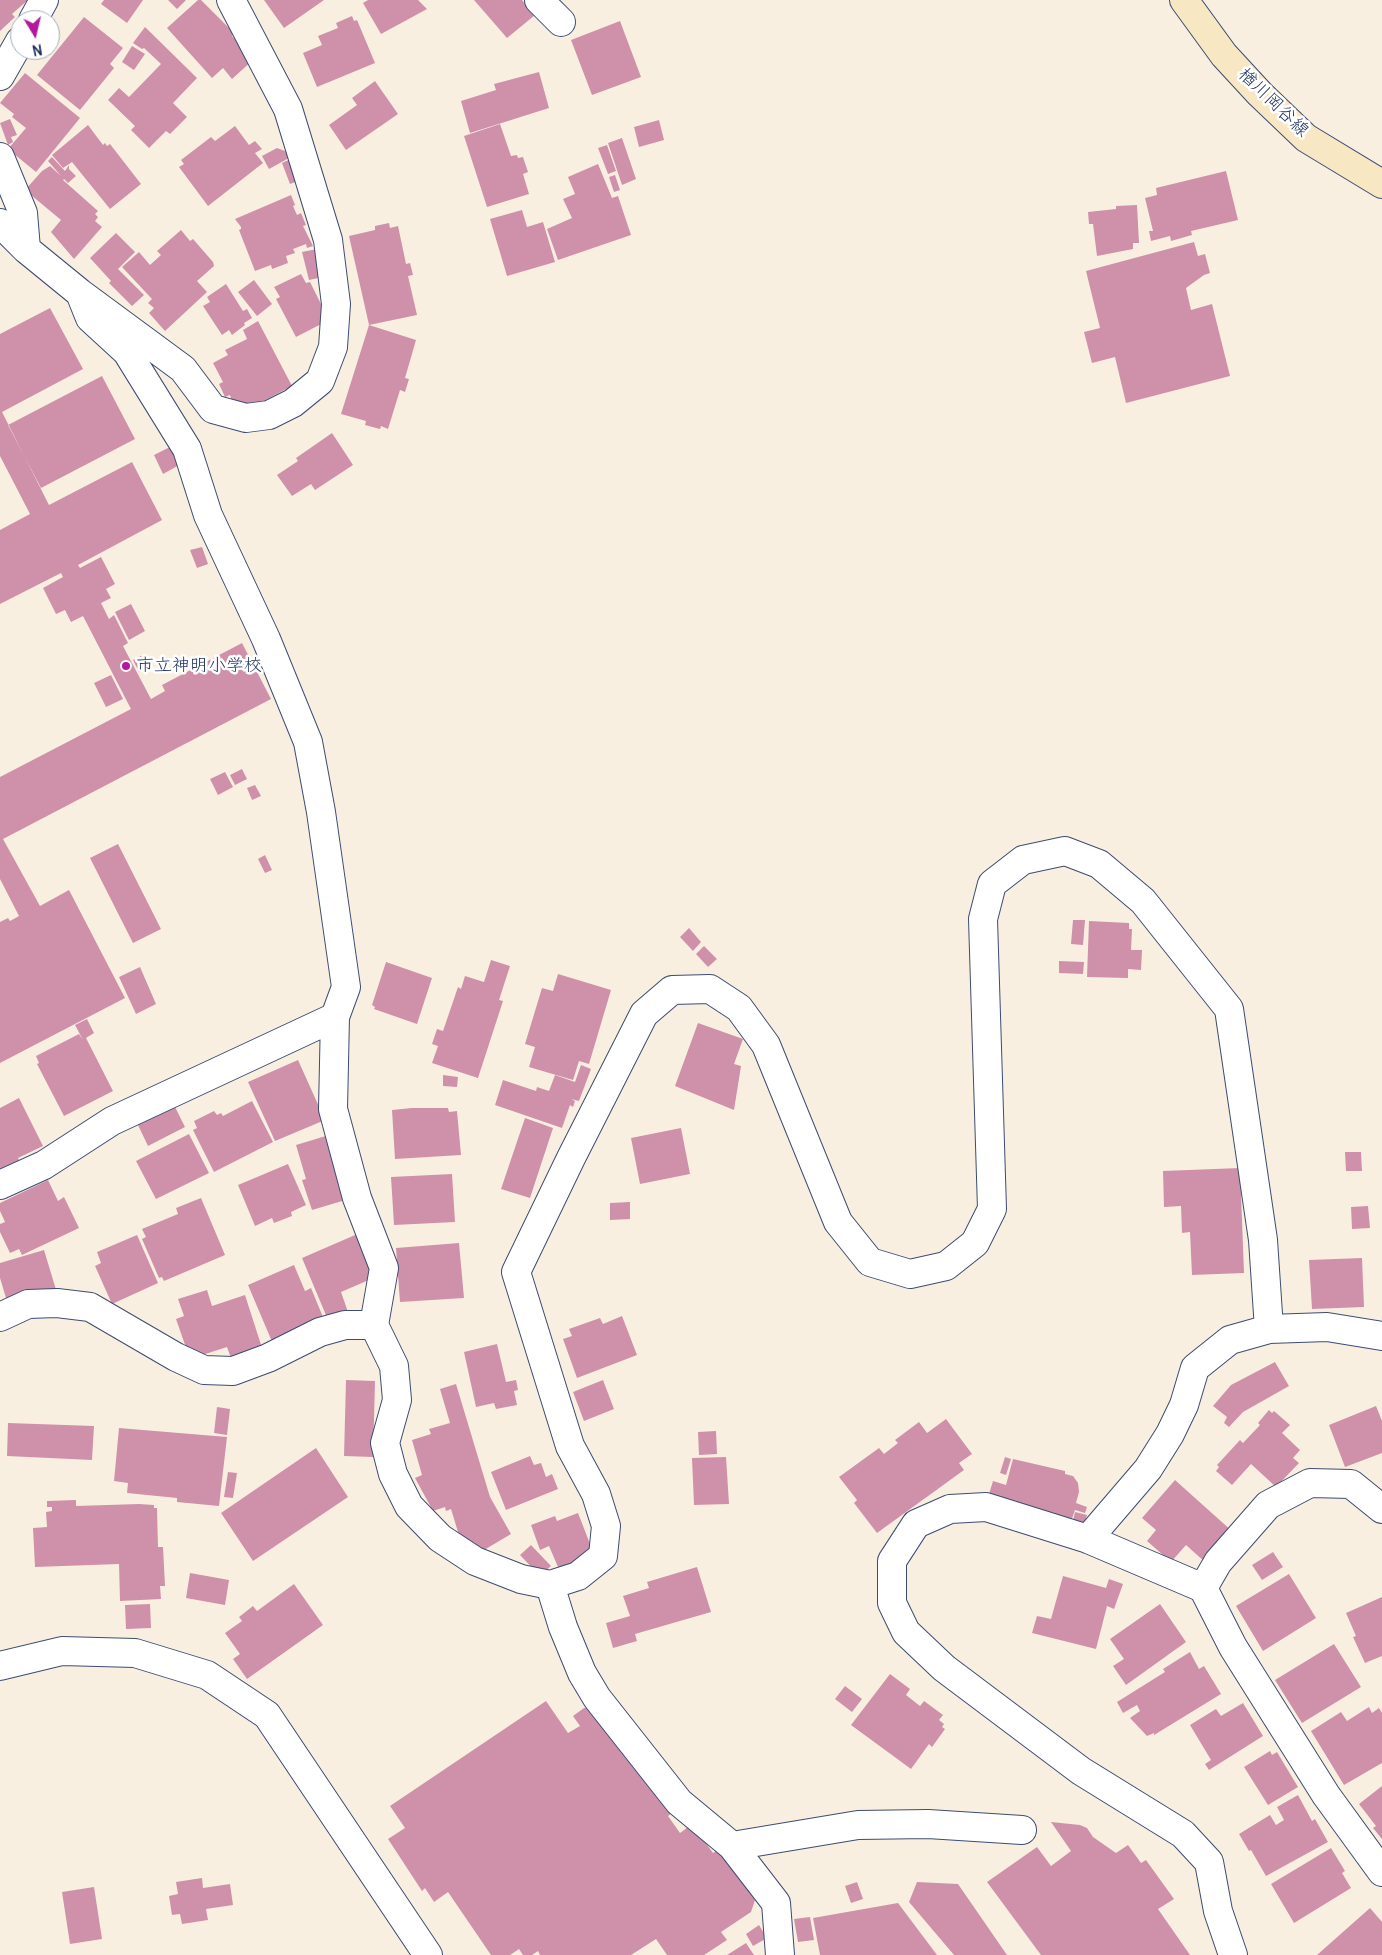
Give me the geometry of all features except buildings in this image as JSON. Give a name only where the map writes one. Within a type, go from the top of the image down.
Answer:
[{"type":"main road","name":"楢川岡谷線","points":[[1184,0],[1224,55],[1260,94],[1306,138],[1382,184]]},
{"type":"street","points":[[0,223],[26,249],[80,293],[183,369],[213,409],[246,418],[269,415],[293,403],[320,381],[333,347],[336,304],[328,240],[288,109],[231,0]]},
{"type":"street","points":[[539,0],[561,22]]},
{"type":"street","points":[[0,76],[10,58]]},
{"type":"street","points":[[0,157],[23,214],[26,249]]},
{"type":"street","points":[[80,293],[90,318],[127,352],[187,449],[208,516],[266,639],[308,742],[316,777],[346,987],[335,1018],[334,1109],[357,1198],[384,1268],[374,1326],[394,1366],[397,1400],[385,1443],[393,1474],[409,1506],[440,1538],[474,1561],[521,1579],[550,1585],[578,1576],[603,1556],[606,1526],[596,1494],[570,1446],[516,1272],[570,1158],[644,1014],[672,990],[710,988],[739,1008],[766,1045],[838,1222],[870,1262],[910,1274],[946,1266],[976,1243],[992,1208],[983,919],[992,884],[1023,860],[1066,851],[1100,864],[1143,901],[1229,1009],[1263,1240],[1269,1329]]},
{"type":"street","points":[[0,1186],[44,1165],[112,1121],[335,1018]]},
{"type":"street","points":[[0,1317],[28,1304],[57,1303],[90,1307],[176,1357],[204,1370],[234,1371],[268,1358],[320,1332],[345,1325],[374,1326]]},
{"type":"street","points":[[1088,1540],[1148,1469],[1170,1434],[1184,1405],[1195,1368],[1230,1340],[1269,1329],[1327,1327],[1382,1336]]},
{"type":"street","points":[[1203,1588],[1218,1562],[1268,1505],[1310,1483],[1351,1484],[1382,1508]]},
{"type":"street","points":[[1233,1955],[1218,1911],[1209,1862],[1183,1834],[1081,1771],[944,1668],[906,1632],[892,1603],[892,1561],[916,1524],[950,1509],[986,1507],[1088,1540],[1203,1588],[1233,1647],[1326,1795],[1382,1872]]},
{"type":"street","points":[[550,1585],[563,1627],[582,1672],[597,1698],[679,1802],[732,1846],[776,1903],[780,1955]]},
{"type":"street","points":[[0,1666],[62,1651],[135,1653],[207,1675],[267,1715],[428,1955]]},
{"type":"street","points":[[732,1846],[858,1825],[928,1824],[1022,1830]]},
{"type":"place","name":"市立神明小学校","points":[[126,666]]}]
